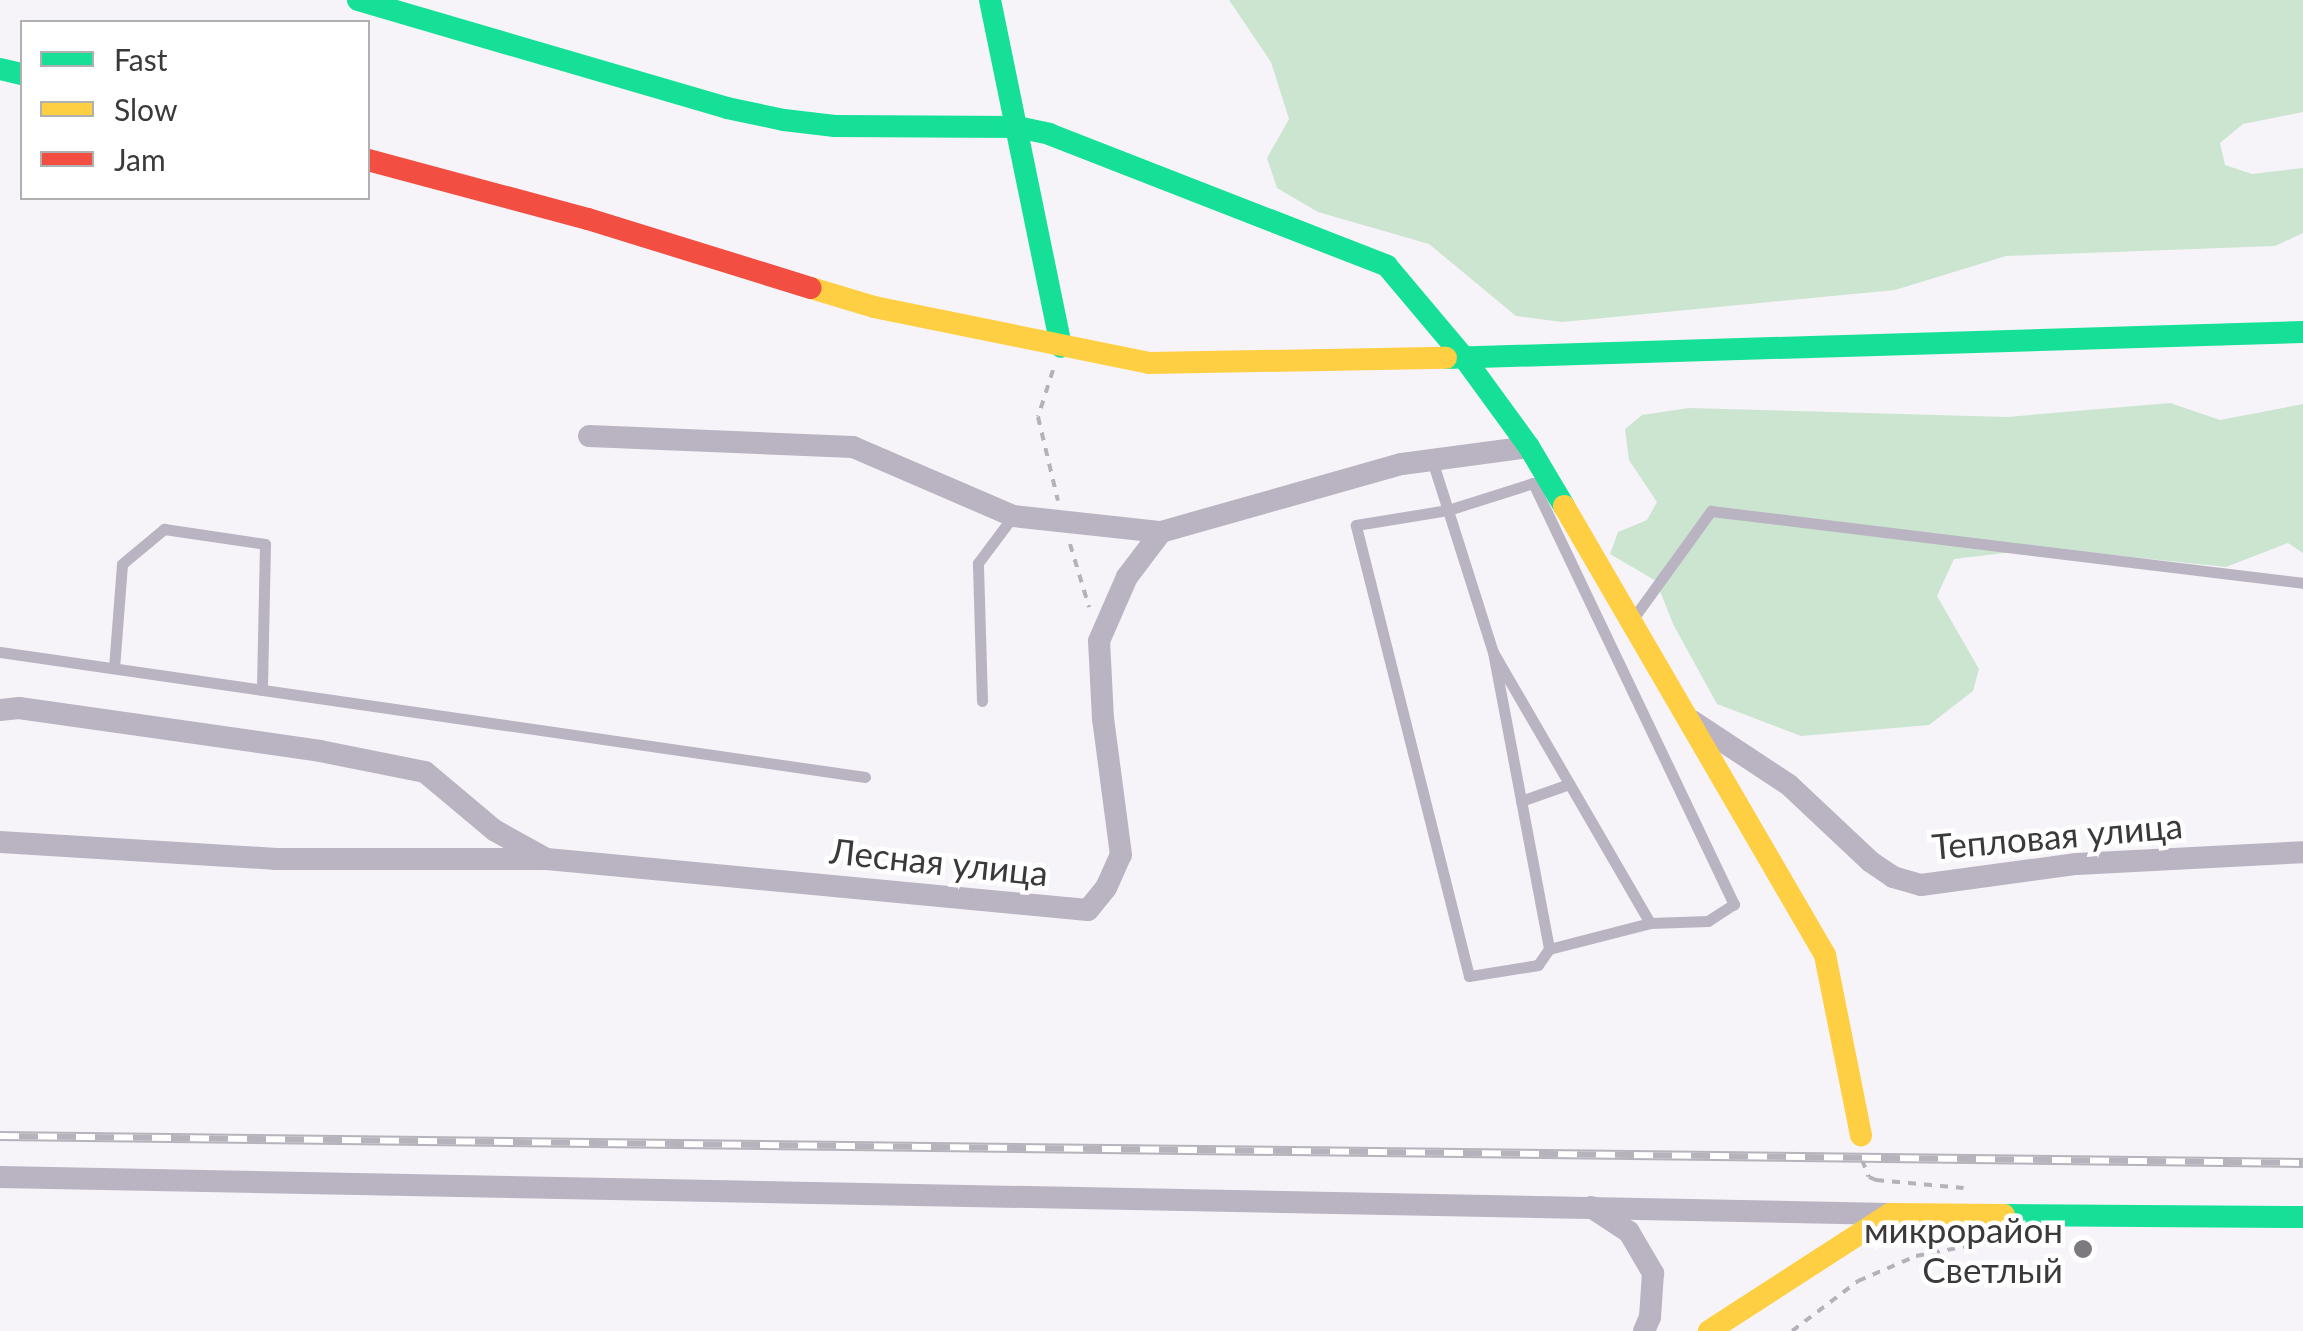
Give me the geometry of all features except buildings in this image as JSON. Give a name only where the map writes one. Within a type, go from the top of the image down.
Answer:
[{"type":"street","points":[[358,0],[727,108],[784,120],[835,126],[1018,127],[1048,134],[1387,266],[1462,355],[1529,447],[1825,955],[1861,1135]]},
{"type":"street","points":[[990,0],[1061,347]]},
{"type":"street","points":[[370,161],[588,219],[874,308],[1149,363],[1285,364],[1462,355],[2303,332]]},
{"type":"street","points":[[589,436],[853,447],[1013,516],[1162,532],[1402,464],[1529,447]]},
{"type":"street","name":"Лесная улица","points":[[0,842],[276,859],[546,860],[1088,910],[1121,856],[1102,719],[1099,641],[1127,577],[1162,532]]},
{"type":"street","points":[[0,710],[20,708],[320,750],[425,772],[494,830],[546,860]]},
{"type":"street","name":"Тепловая улица","points":[[1692,722],[1789,785],[1871,862],[1893,877],[1921,884],[2077,864],[2303,852]]},
{"type":"street","points":[[0,1177],[1890,1214],[2303,1217]]},
{"type":"street","points":[[1590,1207],[1629,1232],[1653,1273],[1650,1317],[1644,1331]]},
{"type":"street","points":[[1709,1331],[1890,1214]]},
{"type":"lane","points":[[1432,460],[1492,652],[1549,949]]},
{"type":"lane","points":[[1532,483],[1734,904],[1708,922],[1650,923],[1549,949],[1538,965],[1468,976],[1356,525],[1448,510],[1532,483]]},
{"type":"lane","points":[[1632,620],[1711,511],[2303,583]]},
{"type":"lane","points":[[982,701],[978,563],[1013,516]]},
{"type":"lane","points":[[114,668],[122,564],[164,529],[266,544],[262,690]]},
{"type":"lane","points":[[0,652],[864,778]]},
{"type":"lane","points":[[1492,652],[1650,923]]},
{"type":"lane","points":[[1520,801],[1569,784]]},
{"type":"path","points":[[1061,347],[1038,417],[1063,521],[1099,641]]},
{"type":"path","points":[[1861,1135],[1862,1166],[1869,1178],[1902,1184],[1942,1184],[1975,1192]]},
{"type":"path","points":[[1792,1331],[1858,1281],[1916,1256],[2001,1239]]},
{"type":"green space","points":[[1229,0],[2303,0],[2303,112],[2243,124],[2220,143],[2225,165],[2252,174],[2303,168],[2303,233],[2275,246],[2006,256],[1895,290],[1562,322],[1516,316],[1429,244],[1318,212],[1277,188],[1267,158],[1289,119],[1271,62]]},
{"type":"green space","points":[[2170,403],[2220,420],[2303,404],[2303,553],[2288,543],[2226,567],[2046,548],[1954,559],[1937,596],[1979,669],[1973,691],[1929,725],[1801,736],[1717,704],[1673,624],[1656,581],[1610,554],[1618,532],[1647,520],[1657,502],[1629,460],[1625,429],[1642,415],[1689,408],[2007,417]]},
{"type":"railway","points":[[0,1136],[2303,1163]]},
{"type":"traffic: fast","points":[[358,0],[727,108],[784,120],[835,126],[1017,127],[1049,134],[1387,266],[1462,355],[1529,447],[1564,506]]},
{"type":"traffic: fast","points":[[990,0],[1061,347]]},
{"type":"traffic: fast","points":[[0,69],[20,74]]},
{"type":"traffic: fast","points":[[1446,358],[2303,332]]},
{"type":"traffic: fast","points":[[2004,1215],[2303,1217]]},
{"type":"traffic: slow","points":[[811,288],[874,307],[1149,363],[1446,358]]},
{"type":"traffic: slow","points":[[1564,506],[1825,955],[1861,1135]]},
{"type":"traffic: slow","points":[[1709,1331],[1890,1214],[2004,1215]]},
{"type":"traffic: jam","points":[[370,161],[588,219],[811,288]]},
{"type":"place","name":"микрорайон Светлый","points":[[2083,1249]]}]
